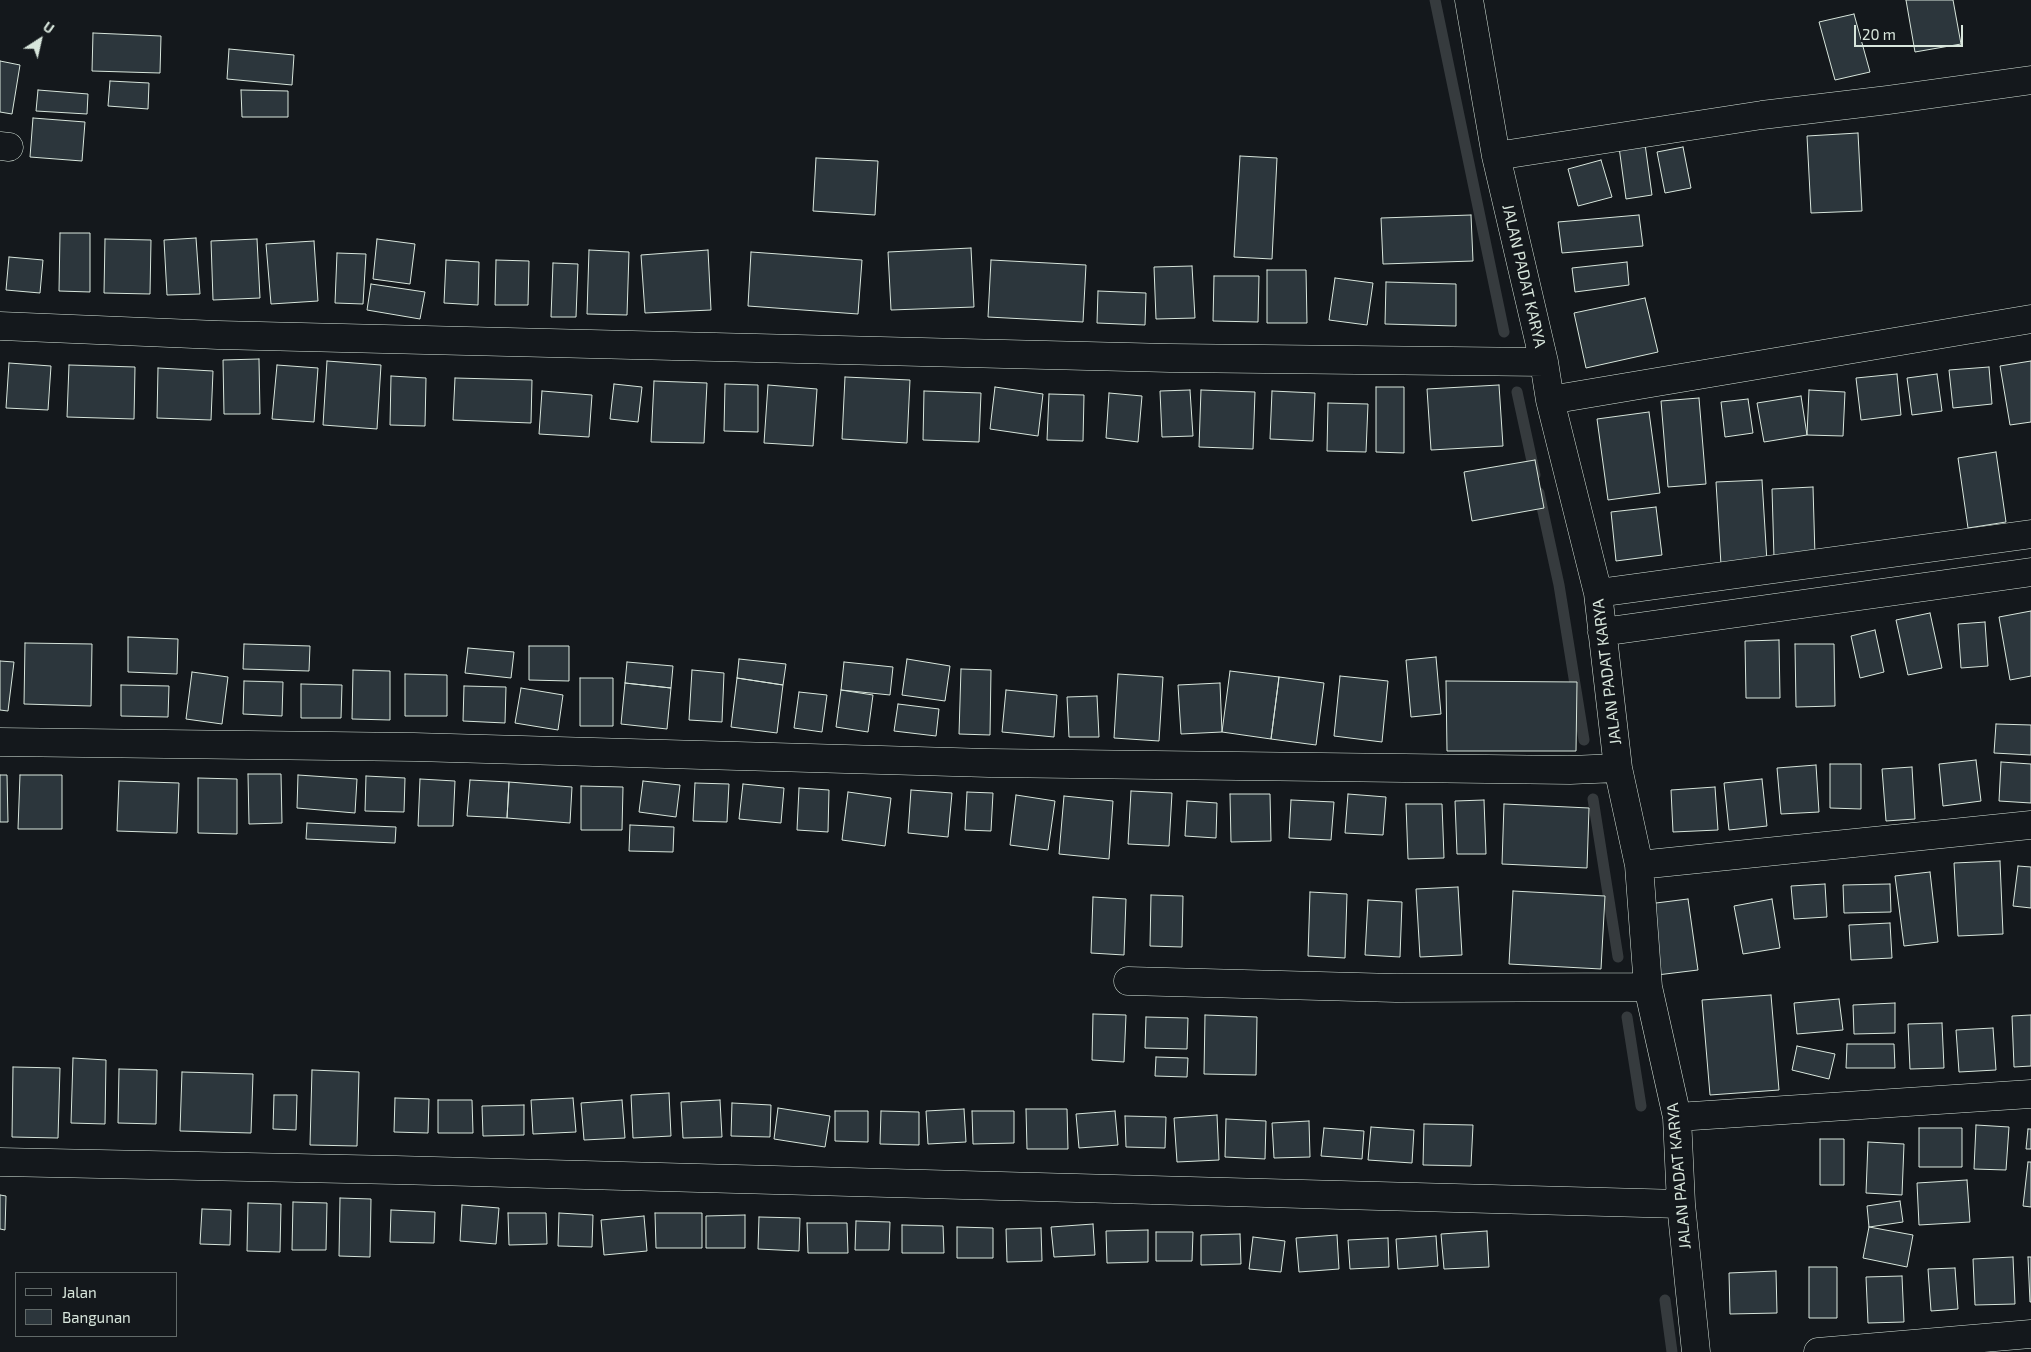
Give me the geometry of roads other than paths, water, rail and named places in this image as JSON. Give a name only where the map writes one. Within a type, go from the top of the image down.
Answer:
[{"type":"street","name":"JALAN PADAT KARYA","points":[[1469,0],[1496,156],[1544,362],[1550,400],[1598,592],[1618,768],[1639,865],[1648,987],[1677,1117],[1680,1204],[1696,1352]]},
{"type":"street","points":[[1496,156],[1762,115],[2031,80]]},
{"type":"street","points":[[1550,400],[2031,319]]},
{"type":"street","points":[[0,326],[218,335],[1140,357],[1544,362]]},
{"type":"street","points":[[1598,592],[2031,534]]},
{"type":"street","points":[[1602,632],[2031,572]]},
{"type":"street","points":[[0,742],[404,747],[989,764],[1570,770],[1618,768]]},
{"type":"street","points":[[1639,865],[2031,825]]},
{"type":"street","points":[[1128,981],[1396,988],[1648,987]]},
{"type":"street","points":[[1677,1117],[2031,1094]]},
{"type":"street","points":[[0,1162],[386,1170],[1680,1204]]},
{"type":"street","points":[[1818,1352],[2031,1334]]},
{"type":"waterway","points":[[1435,0],[1504,332]]},
{"type":"waterway","points":[[1517,392],[1535,475]]},
{"type":"waterway","points":[[1539,493],[1559,585],[1584,740]]},
{"type":"waterway","points":[[1593,799],[1618,957]]},
{"type":"waterway","points":[[1627,1017],[1641,1106]]},
{"type":"waterway","points":[[1665,1300],[1672,1352]]}]
